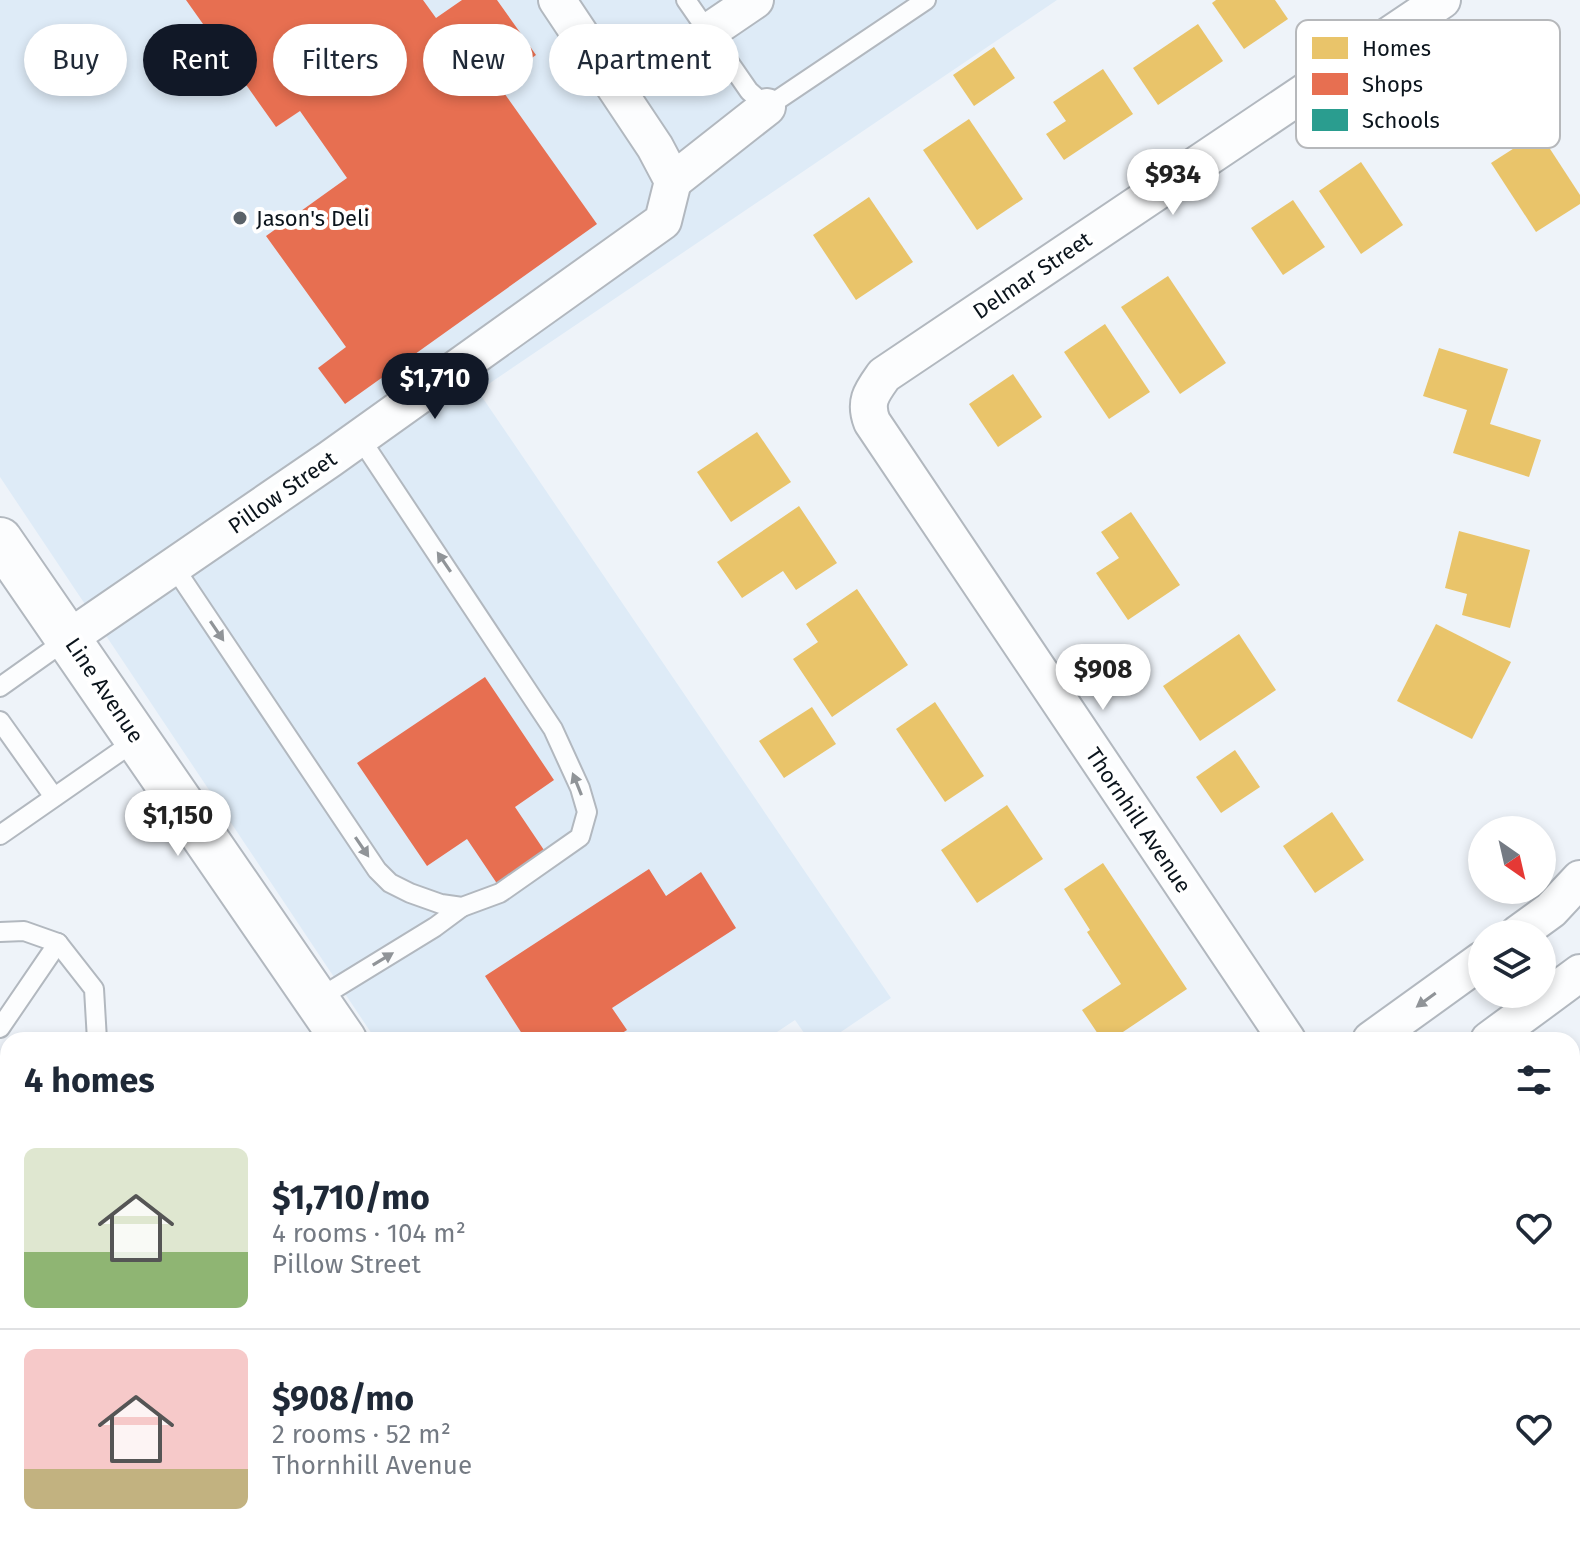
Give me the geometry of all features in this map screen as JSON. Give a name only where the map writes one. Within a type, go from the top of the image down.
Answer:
[{"type":"main road","name":"Line Avenue","points":[[11,563],[69,638],[338,1032]]},
{"type":"street","points":[[557,0],[655,147],[673,181],[767,107]]},
{"type":"street","points":[[720,24],[755,0]]},
{"type":"street","name":"Delmar Street","points":[[1412,20],[1442,0]]},
{"type":"street","name":"Delmar Street","points":[[868,398],[884,375],[1296,98]]},
{"type":"street","name":"Pillow Street","points":[[69,638],[360,438],[663,221],[673,181]]},
{"type":"street","name":"Thornhill Avenue","points":[[868,398],[867,409],[872,422],[1282,1032]]},
{"type":"street","points":[[1537,920],[1580,879]]},
{"type":"street","points":[[1382,1032],[1468,970]]},
{"type":"street","points":[[1500,1032],[1580,973]]},
{"type":"lane","points":[[686,0],[702,24]]},
{"type":"lane","points":[[739,77],[767,107],[926,0]]},
{"type":"lane","points":[[316,1000],[462,907],[500,893],[580,837],[587,812],[580,788],[553,729],[360,438]]},
{"type":"lane","points":[[174,567],[377,870],[390,883],[410,893],[441,904],[462,907]]},
{"type":"lane","points":[[0,687],[69,638]]},
{"type":"lane","points":[[0,721],[54,797]]},
{"type":"lane","points":[[0,835],[138,739]]},
{"type":"lane","points":[[0,932],[24,931],[58,943],[94,989],[97,1032]]},
{"type":"lane","points":[[0,1028],[58,943]]},
{"type":"shaded area","points":[[0,0],[1057,0],[478,391],[891,998],[841,1032],[803,1032],[795,1020],[777,1032],[371,1032],[0,477]]},
{"type":"building: Homes","points":[[1216,0],[1275,0],[1288,19],[1244,49],[1212,3]]},
{"type":"building: Homes","points":[[1198,24],[1223,61],[1158,105],[1133,68]]},
{"type":"building: Homes","points":[[994,47],[1015,78],[974,106],[953,75]]},
{"type":"building: Homes","points":[[1103,69],[1133,114],[1064,160],[1046,134],[1066,121],[1053,102]]},
{"type":"building: Homes","points":[[969,119],[1023,199],[977,230],[923,150]]},
{"type":"building: Homes","points":[[1514,148],[1549,148],[1580,195],[1580,204],[1536,232],[1491,163]]},
{"type":"building: Homes","points":[[1361,162],[1403,225],[1361,254],[1319,191]]},
{"type":"building: Homes","points":[[869,197],[913,262],[856,300],[813,235]]},
{"type":"building: Homes","points":[[1293,200],[1325,247],[1283,275],[1251,228]]},
{"type":"building: Homes","points":[[1168,276],[1226,363],[1180,394],[1121,307]]},
{"type":"building: Homes","points":[[1105,324],[1150,392],[1109,419],[1064,352]]},
{"type":"building: Homes","points":[[1439,348],[1508,369],[1490,424],[1541,440],[1529,477],[1453,453],[1467,410],[1423,396]]},
{"type":"building: Homes","points":[[1013,374],[1042,417],[998,447],[969,404]]},
{"type":"building: Homes","points":[[757,432],[791,482],[731,522],[697,472]]},
{"type":"building: Homes","points":[[799,506],[837,563],[796,590],[783,571],[742,598],[717,562]]},
{"type":"building: Homes","points":[[1131,512],[1180,585],[1128,620],[1096,573],[1119,558],[1101,532]]},
{"type":"building: Homes","points":[[1459,531],[1530,550],[1510,628],[1462,615],[1467,594],[1445,588]]},
{"type":"building: Homes","points":[[857,589],[908,665],[832,717],[793,659],[818,642],[806,624]]},
{"type":"building: Homes","points":[[1436,624],[1511,662],[1472,739],[1397,701]]},
{"type":"building: Homes","points":[[1239,634],[1276,690],[1200,741],[1163,686]]},
{"type":"building: Homes","points":[[935,702],[984,776],[945,802],[896,729]]},
{"type":"building: Homes","points":[[812,707],[836,744],[784,778],[759,741]]},
{"type":"building: Homes","points":[[1235,750],[1260,787],[1221,813],[1196,777]]},
{"type":"building: Homes","points":[[1007,805],[1043,859],[977,903],[941,850]]},
{"type":"building: Homes","points":[[1332,812],[1364,860],[1315,893],[1283,846]]},
{"type":"building: Homes","points":[[1103,863],[1187,989],[1123,1032],[1097,1032],[1082,1010],[1121,984],[1087,932],[1090,930],[1064,889]]},
{"type":"building: Shops","points":[[186,0],[423,0],[436,18],[462,0],[497,0],[514,24],[423,24],[423,96],[506,96],[597,224],[345,404],[318,368],[346,347],[266,236],[347,178],[300,111],[276,127],[254,96],[257,96],[257,24],[203,24]]},
{"type":"building: Shops","points":[[485,677],[554,780],[515,807],[548,856],[500,888],[467,839],[427,866],[357,763]]},
{"type":"building: Shops","points":[[649,869],[666,896],[701,872],[736,928],[612,1008],[627,1030],[624,1032],[521,1032],[485,976]]},
{"type":"place","name":"Jason's Deli","points":[[240,218]]}]
